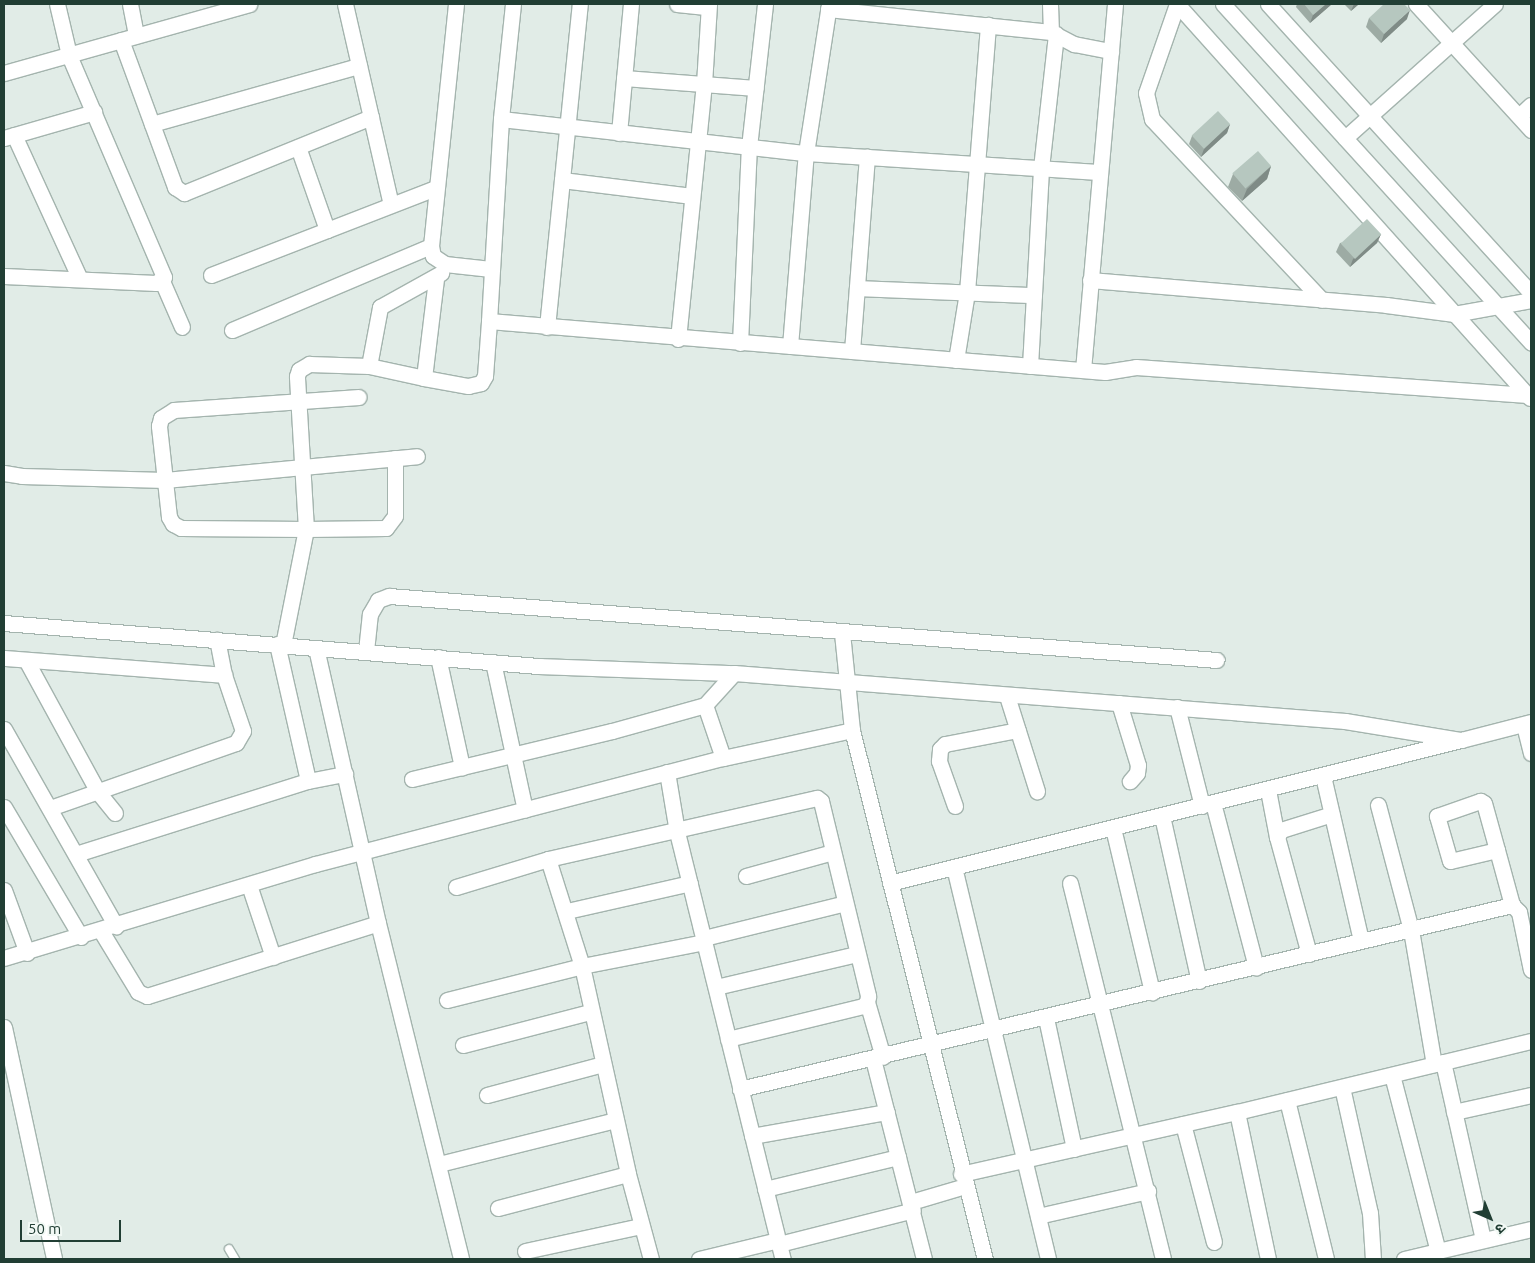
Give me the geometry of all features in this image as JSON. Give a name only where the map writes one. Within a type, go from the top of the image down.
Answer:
[{"type":"street","points":[[57,4],[69,55],[164,272],[162,281],[182,327]]},
{"type":"street","points":[[130,4],[129,38],[152,124],[175,187],[184,193],[371,117]]},
{"type":"street","points":[[345,4],[391,205]]},
{"type":"street","points":[[456,4],[435,188],[431,246],[433,256],[444,264],[491,269]]},
{"type":"street","points":[[308,781],[280,644],[306,529],[300,401],[297,376],[302,367],[309,364],[369,366],[468,386],[481,383],[484,376],[489,321],[502,119],[513,4]]},
{"type":"street","points":[[547,327],[580,4]]},
{"type":"street","points":[[619,132],[631,4]]},
{"type":"street","points":[[677,4],[708,6],[704,84],[678,339]]},
{"type":"street","points":[[740,343],[749,147],[765,4]]},
{"type":"street","points":[[1030,366],[1041,168],[1054,33],[1050,4]]},
{"type":"street","points":[[1083,370],[1098,172],[1115,4]]},
{"type":"street","points":[[1322,300],[1152,119],[1146,93],[1177,4],[1530,397]]},
{"type":"street","points":[[1222,4],[1531,343]]},
{"type":"street","points":[[1268,4],[1531,293]]},
{"type":"street","points":[[1416,4],[1531,130]]},
{"type":"street","points":[[1346,138],[1495,4]]},
{"type":"street","points":[[4,74],[243,5]]},
{"type":"street","points":[[790,346],[806,154],[829,6],[1054,33],[1074,44],[1110,51]]},
{"type":"street","points":[[956,360],[967,292],[988,26]]},
{"type":"street","points":[[152,124],[359,66]]},
{"type":"street","points":[[624,78],[756,88]]},
{"type":"street","points":[[1519,116],[1531,105]]},
{"type":"street","points":[[80,279],[9,136],[94,112]]},
{"type":"street","points":[[502,119],[806,154],[1098,172]]},
{"type":"street","points":[[298,148],[327,230]]},
{"type":"street","points":[[852,351],[867,157]]},
{"type":"street","points":[[562,180],[692,196]]},
{"type":"street","points":[[211,275],[435,188]]},
{"type":"street","points":[[232,330],[431,246]]},
{"type":"street","points":[[424,378],[436,279],[444,264]]},
{"type":"street","points":[[4,276],[162,281]]},
{"type":"street","points":[[369,366],[380,307],[436,279]]},
{"type":"street","points":[[1090,280],[1322,300],[1454,314],[1531,300]]},
{"type":"street","points":[[857,288],[1034,295]]},
{"type":"street","points":[[489,321],[678,339],[790,346],[1105,372],[1136,367],[1530,397]]},
{"type":"street","points":[[359,397],[165,413],[158,426],[169,517],[173,524],[181,528],[386,528],[395,516],[395,458]]},
{"type":"street","points":[[4,473],[165,480],[417,456]]},
{"type":"street","points":[[366,651],[370,614],[378,600],[389,596],[842,633],[1218,660]]},
{"type":"street","points":[[4,623],[493,662],[734,673],[847,681],[1007,696],[1346,721],[1461,740]]},
{"type":"street","points":[[842,633],[852,730],[963,1180],[985,1259]]},
{"type":"street","points":[[50,808],[236,743],[243,731],[224,675],[217,640]]},
{"type":"street","points":[[316,648],[378,923],[462,1259]]},
{"type":"street","points":[[438,657],[462,767]]},
{"type":"street","points":[[4,658],[224,675]]},
{"type":"street","points":[[26,660],[98,792],[115,813]]},
{"type":"street","points":[[493,662],[525,810]]},
{"type":"street","points":[[412,779],[705,705],[734,673]]},
{"type":"street","points":[[1007,696],[1037,791]]},
{"type":"street","points":[[1119,703],[1138,765],[1137,773],[1130,780]]},
{"type":"street","points":[[705,705],[723,758]]},
{"type":"street","points":[[1177,708],[1256,967]]},
{"type":"street","points":[[890,883],[1528,724],[1531,753]]},
{"type":"street","points":[[4,730],[76,854],[138,992],[146,996],[378,923]]},
{"type":"street","points":[[4,958],[81,937],[363,851],[723,758],[852,730]]},
{"type":"street","points":[[955,806],[939,760],[940,749],[945,744],[1018,730]]},
{"type":"street","points":[[667,772],[677,832],[783,1259]]},
{"type":"street","points":[[76,854],[308,781],[345,774]]},
{"type":"street","points":[[1324,776],[1361,942]]},
{"type":"street","points":[[1268,790],[1277,837],[1309,954]]},
{"type":"street","points":[[456,887],[548,859],[677,832],[817,798],[822,801],[867,1002],[886,1112],[912,1206],[924,1259]]},
{"type":"street","points":[[1497,850],[1450,861],[1437,816],[1483,802],[1497,850],[1512,905],[1519,912],[1531,970]]},
{"type":"street","points":[[1378,805],[1411,930],[1438,1063],[1454,1112],[1483,1240]]},
{"type":"street","points":[[4,807],[81,937]]},
{"type":"street","points":[[1277,837],[1281,830],[1332,814]]},
{"type":"street","points":[[1162,816],[1198,980]]},
{"type":"street","points":[[1113,828],[1152,992]]},
{"type":"street","points":[[746,876],[833,852]]},
{"type":"street","points":[[548,859],[567,911],[582,966],[590,1012],[604,1064],[628,1174],[651,1259]]},
{"type":"street","points":[[954,867],[1048,1259]]},
{"type":"street","points":[[567,911],[690,883]]},
{"type":"street","points":[[1070,883],[1135,1135],[1163,1259]]},
{"type":"street","points":[[249,885],[273,957]]},
{"type":"street","points":[[4,890],[27,953]]},
{"type":"street","points":[[447,1000],[582,966],[704,940],[846,902]]},
{"type":"street","points":[[740,1089],[993,1031],[1512,905]]},
{"type":"street","points":[[716,987],[857,954]]},
{"type":"street","points":[[728,1039],[863,1006],[867,1002]]},
{"type":"street","points":[[463,1045],[590,1012]]},
{"type":"street","points":[[1046,1018],[1074,1149]]},
{"type":"street","points":[[4,1026],[54,1259]]},
{"type":"street","points":[[699,1259],[778,1242],[912,1206],[963,1180],[1025,1160],[1237,1112],[1531,1041]]},
{"type":"street","points":[[487,1095],[604,1064]]},
{"type":"street","points":[[1392,1075],[1438,1251]]},
{"type":"street","points":[[1342,1087],[1370,1212],[1373,1259]]},
{"type":"street","points":[[1454,1112],[1531,1095]]},
{"type":"street","points":[[1287,1100],[1326,1259]]},
{"type":"street","points":[[752,1136],[886,1112]]},
{"type":"street","points":[[1237,1112],[1268,1259]]},
{"type":"street","points":[[439,1164],[616,1120]]},
{"type":"street","points":[[1183,1124],[1214,1242]]},
{"type":"street","points":[[765,1189],[898,1157]]},
{"type":"street","points":[[498,1208],[628,1174]]},
{"type":"street","points":[[1038,1216],[1148,1191]]},
{"type":"street","points":[[525,1251],[642,1226]]},
{"type":"street","points":[[1404,1259],[1531,1229]]},
{"type":"lane","points":[[230,1249],[235,1259]]},
{"type":"building","points":[[1304,4],[1326,4],[1313,15]]},
{"type":"building","points":[[1384,4],[1404,4],[1410,10],[1384,34],[1369,18]]},
{"type":"building","points":[[1218,111],[1230,124],[1204,149],[1192,136]]},
{"type":"building","points":[[1258,151],[1271,166],[1245,188],[1232,173]]},
{"type":"building","points":[[1367,219],[1381,234],[1355,259],[1341,244]]}]
